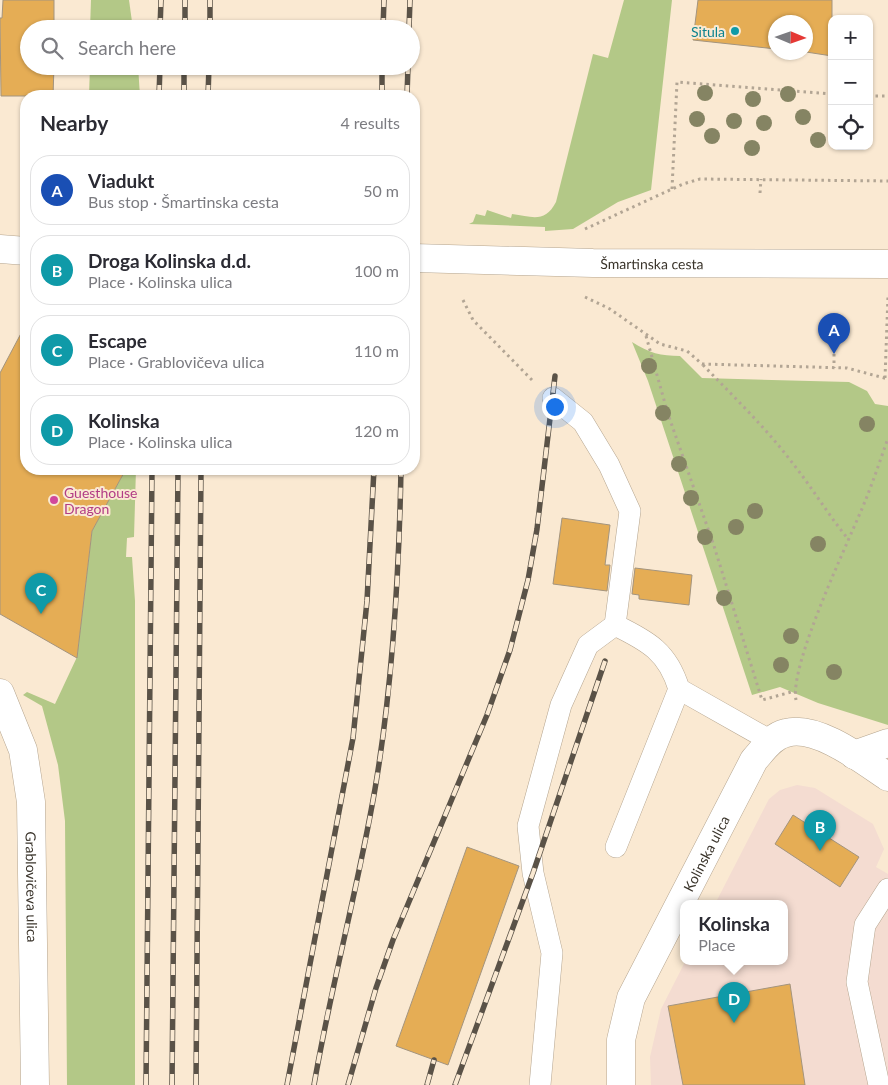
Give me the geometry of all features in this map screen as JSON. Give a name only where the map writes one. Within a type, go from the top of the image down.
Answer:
[{"type":"street","points":[[0,249],[20,251]]},
{"type":"street","name":"Šmartinska cesta","points":[[420,258],[593,263],[888,264]]},
{"type":"street","name":"Grablovičeva ulica","points":[[0,693],[22,750],[31,802],[35,1085]]},
{"type":"street","name":"Kolinska ulica","points":[[681,900],[754,760],[771,741],[788,732],[815,735],[854,755],[888,778]]},
{"type":"street","points":[[854,755],[888,743]]},
{"type":"street","name":"Kolinska ulica","points":[[621,1085],[622,1033],[631,998],[680,902]]},
{"type":"lane","points":[[540,1085],[552,953],[533,873],[528,826],[561,705],[588,645],[615,624],[630,511],[609,465],[583,422],[553,398]]},
{"type":"lane","points":[[615,624],[645,639],[660,652],[674,673],[679,689],[616,847]]},
{"type":"lane","points":[[679,689],[771,741]]},
{"type":"lane","points":[[879,1085],[857,982],[865,925],[888,889]]},
{"type":"path","points":[[672,189],[677,82],[828,94]]},
{"type":"path","points":[[873,96],[888,96]]},
{"type":"path","points":[[583,230],[672,189],[700,179],[888,181]]},
{"type":"path","points":[[760,193],[761,179]]},
{"type":"path","points":[[702,364],[847,368],[887,379],[888,292]]},
{"type":"path","points":[[579,294],[610,309],[660,344],[687,351],[702,364],[766,430],[849,540]]},
{"type":"path","points":[[463,300],[473,320],[521,370],[553,398]]},
{"type":"path","points":[[646,335],[668,414],[714,546],[762,700],[795,692]]},
{"type":"path","points":[[834,354],[834,368]]},
{"type":"path","points":[[796,699],[795,692],[814,624],[888,438]]},
{"type":"shaded area","points":[[797,785],[815,788],[873,824],[884,849],[876,867],[888,874],[888,1085],[651,1085],[650,1057],[661,1009],[683,965],[788,965],[788,900],[717,900],[769,799],[780,790]]},
{"type":"green space","points":[[91,0],[129,0],[132,20],[90,20]]},
{"type":"green space","points":[[624,0],[672,0],[651,190],[618,202],[573,229],[545,231],[545,227],[469,224],[473,222],[476,214],[485,216],[487,210],[511,218],[512,214],[532,217],[543,216],[552,209],[556,202],[593,54],[608,58]]},
{"type":"green space","points":[[90,75],[139,75],[140,90],[89,90]]},
{"type":"green space","points":[[632,342],[655,353],[680,356],[702,378],[849,382],[867,391],[875,404],[888,406],[888,725],[818,703],[780,687],[752,695],[648,381]]},
{"type":"green space","points":[[123,475],[136,475],[134,537],[127,538],[126,557],[132,557],[135,601],[135,1085],[67,1085],[65,821],[58,765],[42,706],[23,695],[27,692],[55,704],[77,657],[92,531]]},
{"type":"building","points":[[3,0],[54,0],[54,20],[20,20],[20,75],[54,75],[53,90],[20,90],[20,96],[1,96],[0,18],[2,18]]},
{"type":"building","name":"Situla","points":[[698,0],[832,0],[832,15],[828,15],[828,55],[813,53],[813,15],[768,15],[768,48],[693,40]]},
{"type":"building","name":"Guesthouse Dragon","points":[[20,335],[20,475],[123,475],[92,531],[77,658],[0,614],[0,373]]},
{"type":"building","points":[[562,518],[610,525],[605,565],[610,565],[607,591],[553,584]]},
{"type":"building","points":[[635,568],[692,575],[689,605],[639,599],[639,595],[632,594]]},
{"type":"building","points":[[793,815],[859,857],[840,887],[775,844]]},
{"type":"building","points":[[467,847],[519,866],[448,1065],[396,1046]]},
{"type":"building","points":[[790,984],[805,1085],[683,1085],[668,1006]]},
{"type":"railway","points":[[160,20],[161,0]]},
{"type":"railway","points":[[185,0],[185,20]]},
{"type":"railway","points":[[210,0],[210,20]]},
{"type":"railway","points":[[383,20],[384,0]]},
{"type":"railway","points":[[409,20],[410,0]]},
{"type":"railway","points":[[159,90],[160,75]]},
{"type":"railway","points":[[184,75],[184,90]]},
{"type":"railway","points":[[208,90],[209,75]]},
{"type":"railway","points":[[382,75],[382,90]]},
{"type":"railway","points":[[407,90],[408,75]]},
{"type":"railway","points":[[348,1085],[376,988],[393,940],[487,715],[510,650],[528,580],[537,529],[555,376]]},
{"type":"railway","points":[[146,1085],[152,475]]},
{"type":"railway","points":[[172,1085],[178,475]]},
{"type":"railway","points":[[196,1085],[201,475]]},
{"type":"railway","points":[[287,1085],[353,738],[367,601],[374,475]]},
{"type":"railway","points":[[314,1085],[368,826],[381,749],[394,629],[401,475]]},
{"type":"railway","points":[[455,1085],[533,873],[605,661]]},
{"type":"railway","points":[[427,1085],[434,1060]]},
{"type":"place","name":"Situla","points":[[735,31]]},
{"type":"place","name":"Viadukt","points":[[834,354]]},
{"type":"place","name":"Guesthouse Dragon","points":[[54,500]]},
{"type":"place","name":"Escape","points":[[41,614]]},
{"type":"place","name":"Droga Kolinska d.d.","points":[[820,851]]},
{"type":"place","name":"Kolinska","points":[[734,1023]]}]
